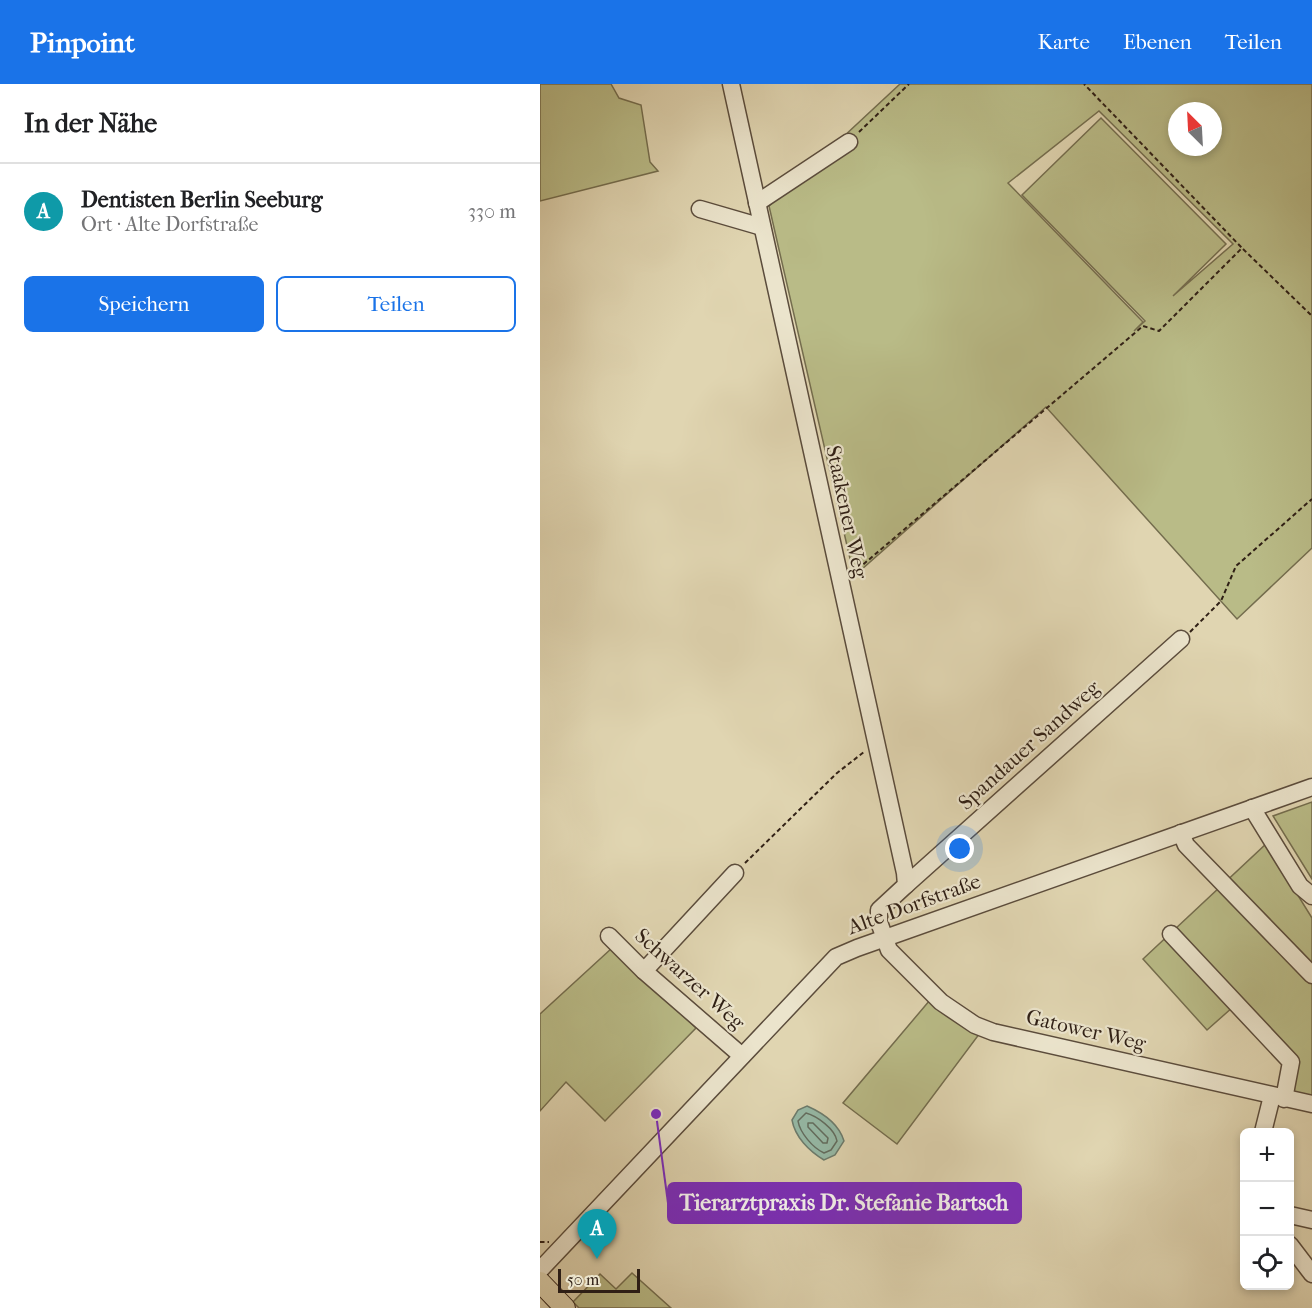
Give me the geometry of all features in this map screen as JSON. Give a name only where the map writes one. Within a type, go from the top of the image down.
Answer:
[{"type":"main road","points":[[540,1282],[565,1308]]},
{"type":"street","name":"Staakener Weg","points":[[731,84],[906,885]]},
{"type":"street","points":[[757,202],[849,142]]},
{"type":"street","points":[[700,209],[762,227]]},
{"type":"street","name":"Spandauer Sandweg","points":[[906,885],[1181,639]]},
{"type":"street","name":"Alte Dorfstraße","points":[[540,1270],[836,957],[1312,786]]},
{"type":"street","points":[[1252,808],[1300,886],[1312,896]]},
{"type":"street","points":[[1181,833],[1186,845],[1312,975]]},
{"type":"street","points":[[644,971],[735,873]]},
{"type":"street","points":[[885,938],[879,922],[879,910],[906,885]]},
{"type":"street","points":[[1172,934],[1291,1062],[1265,1128]]},
{"type":"street","name":"Schwarzer Weg","points":[[609,936],[644,971],[742,1056]]},
{"type":"street","name":"Gatower Weg","points":[[885,938],[890,950],[941,1002],[975,1025],[993,1032],[1312,1104]]},
{"type":"street","points":[[1294,1216],[1312,1220]]},
{"type":"street","points":[[1294,1250],[1312,1274]]},
{"type":"path","points":[[849,142],[909,84]]},
{"type":"path","points":[[1084,84],[1242,248],[1312,316]]},
{"type":"path","points":[[840,586],[1143,326],[1159,331],[1242,248]]},
{"type":"path","points":[[1181,639],[1197,627],[1221,602],[1236,566],[1312,499]]},
{"type":"path","points":[[735,873],[837,773],[863,752],[878,749]]},
{"type":"shaded area","points":[[540,84],[611,84],[619,98],[641,105],[650,162],[658,171],[540,201]]},
{"type":"shaded area","points":[[900,84],[1312,84],[1312,548],[1237,619],[1046,407],[854,576],[769,206]],"holes":[[[1099,111],[1233,244],[1173,296],[1226,244],[1101,118],[1022,195],[1145,321],[1134,331],[1143,322],[1008,183]]]},
{"type":"shaded area","points":[[1312,802],[1312,879],[1273,816]]},
{"type":"shaded area","points":[[1266,844],[1312,918],[1312,1099],[1280,1092],[1285,1061],[1233,1007],[1207,1030],[1143,959]]},
{"type":"shaded area","points":[[612,948],[696,1028],[605,1121],[566,1082],[540,1111],[540,1014]]},
{"type":"shaded area","points":[[930,1000],[980,1033],[897,1144],[843,1103]]},
{"type":"shaded area","points":[[632,1273],[671,1308],[579,1308],[573,1302],[600,1274],[616,1289]]},
{"type":"water","points":[[807,1106],[830,1120],[844,1141],[835,1155],[824,1160],[804,1143],[796,1132],[792,1120],[798,1110]]},
{"type":"place","name":"Tierarztpraxis Dr. Stefanie Bartsch","points":[[656,1114]]},
{"type":"place","name":"Dentisten Berlin Seeburg","points":[[597,1259]]}]
